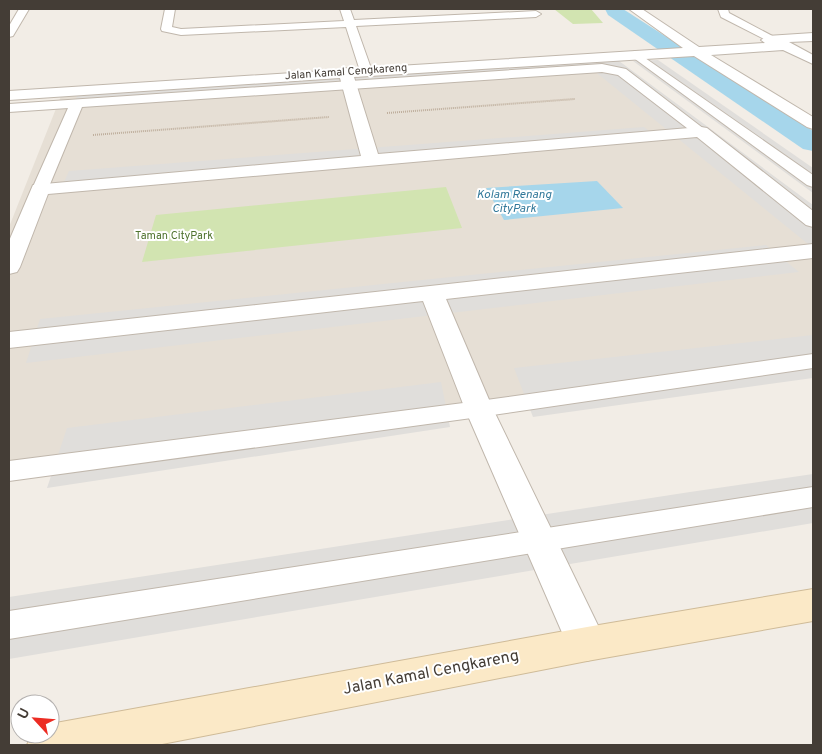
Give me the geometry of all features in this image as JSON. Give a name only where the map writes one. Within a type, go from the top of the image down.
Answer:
[{"type":"street","points":[[635,9],[687,50],[813,124]]},
{"type":"street","name":"Jalan Kamal Cengkareng","points":[[9,95],[346,79],[366,71],[780,43],[813,37]]},
{"type":"street","points":[[780,43],[813,60]]},
{"type":"street","points":[[346,79],[371,160]]},
{"type":"street","points":[[9,267],[40,189],[701,132],[813,221]]},
{"type":"street","points":[[9,340],[813,251]]},
{"type":"street","points":[[430,292],[480,409],[587,644]]},
{"type":"street","name":"Jalan Kamal Cengkareng","points":[[49,745],[587,644],[813,604]]},
{"type":"lane","points":[[9,34],[24,9]]},
{"type":"lane","points":[[170,9],[166,29],[171,31],[536,14],[530,9]]},
{"type":"lane","points":[[344,9],[366,71]]},
{"type":"lane","points":[[723,9],[725,15],[780,43]]},
{"type":"lane","points":[[642,53],[813,182]]},
{"type":"lane","points":[[9,108],[77,104],[346,79],[609,68],[622,72],[701,132]]},
{"type":"lane","points":[[40,189],[77,104]]},
{"type":"lane","points":[[9,471],[480,409],[813,361]]},
{"type":"lane","points":[[9,625],[813,497]]},
{"type":"shaded area","points":[[595,56],[813,224],[813,368],[9,479],[9,227],[63,91]]},
{"type":"shaded area","points":[[615,58],[813,205],[813,248],[593,70],[73,106],[78,94]]},
{"type":"shaded area","points":[[658,60],[813,168],[813,193],[633,61]]},
{"type":"shaded area","points":[[644,127],[661,140],[61,189],[69,171]]},
{"type":"shaded area","points":[[766,245],[799,272],[26,363],[40,319]]},
{"type":"shaded area","points":[[813,335],[813,378],[533,417],[514,368]]},
{"type":"shaded area","points":[[441,382],[450,427],[47,488],[67,428]]},
{"type":"shaded area","points":[[813,474],[813,523],[9,659],[9,597]]},
{"type":"green space","points":[[554,9],[591,9],[603,23],[573,24]]},
{"type":"green space","name":"Taman CityPark","points":[[446,187],[462,228],[142,262],[156,215]]},
{"type":"water","name":"Kolam Renang CityPark","points":[[597,181],[623,208],[504,220],[486,188]]},
{"type":"waterway","points":[[614,9],[614,11],[813,143]]}]
